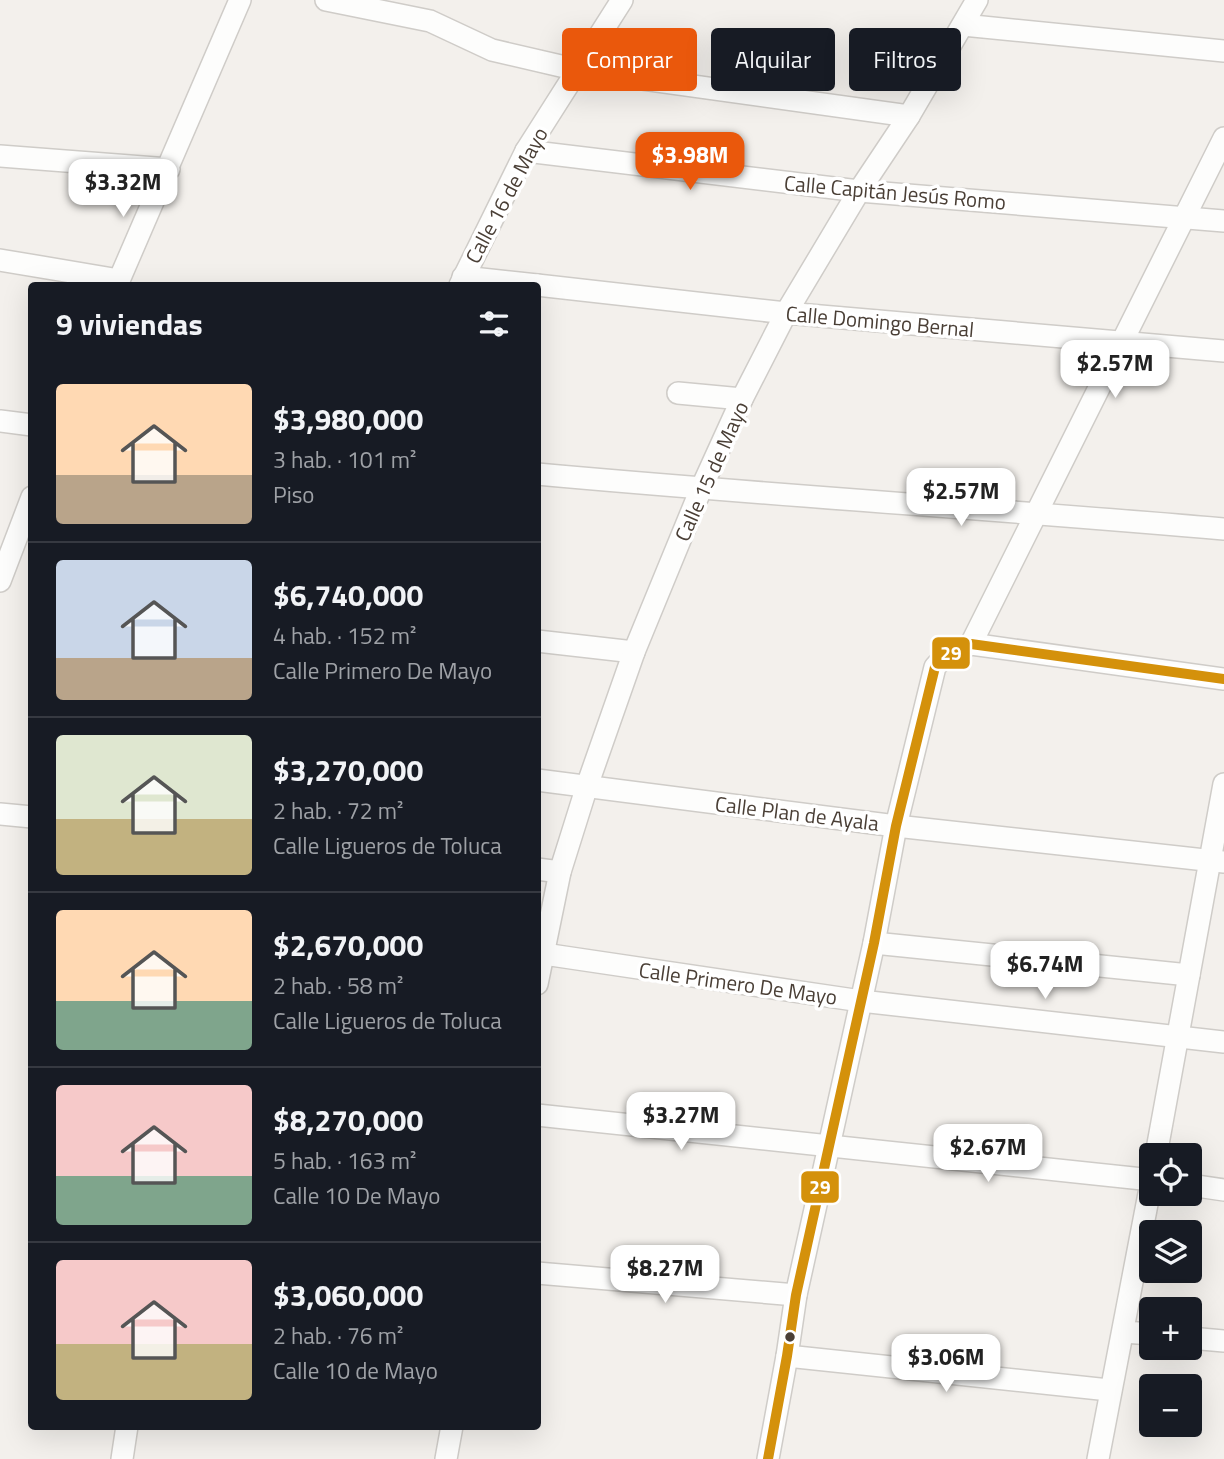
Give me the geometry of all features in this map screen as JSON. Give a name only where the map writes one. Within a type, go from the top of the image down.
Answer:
[{"type":"street","points":[[118,282],[240,0]]},
{"type":"street","points":[[326,0],[430,21],[492,50],[562,66]]},
{"type":"street","name":"Calle 16 de Mayo","points":[[604,28],[622,0]]},
{"type":"street","name":"Calle 15 de Mayo","points":[[541,967],[561,872],[587,786],[634,652],[701,489],[742,399],[786,313],[859,191],[909,116],[963,25],[973,0]]},
{"type":"street","points":[[963,25],[1224,51]]},
{"type":"street","points":[[697,87],[909,116]]},
{"type":"street","name":"Calle 16 de Mayo","points":[[462,281],[526,151],[565,91]]},
{"type":"street","points":[[971,644],[1182,217],[1224,138]]},
{"type":"street","name":"Calle Capitán Jesús Romo","points":[[526,151],[859,191],[1224,221]]},
{"type":"street","points":[[0,156],[169,169]]},
{"type":"street","points":[[0,260],[113,282]]},
{"type":"street","name":"Calle Domingo Bernal","points":[[462,281],[481,282]]},
{"type":"street","name":"Calle Domingo Bernal","points":[[541,285],[786,313],[1224,351]]},
{"type":"street","points":[[678,393],[742,399]]},
{"type":"street","points":[[0,421],[28,424]]},
{"type":"street","points":[[541,474],[1224,529]]},
{"type":"street","points":[[0,581],[28,508]]},
{"type":"street","points":[[541,641],[634,652]]},
{"type":"street","points":[[768,1459],[796,1296],[874,943],[896,826],[935,667],[945,656],[971,644],[1224,679]]},
{"type":"street","name":"Calle Plan de Ayala","points":[[541,780],[896,826],[1216,861]]},
{"type":"street","points":[[1158,1143],[1189,975],[1216,861],[1224,784]]},
{"type":"street","points":[[0,814],[28,817]]},
{"type":"street","points":[[541,870],[561,872]]},
{"type":"street","points":[[874,943],[1189,975]]},
{"type":"street","name":"Calle Primero De Mayo","points":[[544,954],[861,1002],[1224,1042]]},
{"type":"street","points":[[541,1115],[1139,1178]]},
{"type":"street","points":[[1202,1187],[1224,1190]]},
{"type":"street","points":[[1098,1459],[1146,1206]]},
{"type":"street","points":[[541,1273],[796,1296]]},
{"type":"street","points":[[1123,1332],[1139,1333]]},
{"type":"street","points":[[1202,1339],[1224,1341]]},
{"type":"street","points":[[787,1356],[1109,1390]]},
{"type":"street","points":[[122,1459],[126,1430]]},
{"type":"street","points":[[446,1459],[451,1430]]},
{"type":"transit line","name":"29","points":[[768,1459],[796,1295],[874,943],[896,826],[935,667],[945,656],[971,644],[1224,679]]}]
